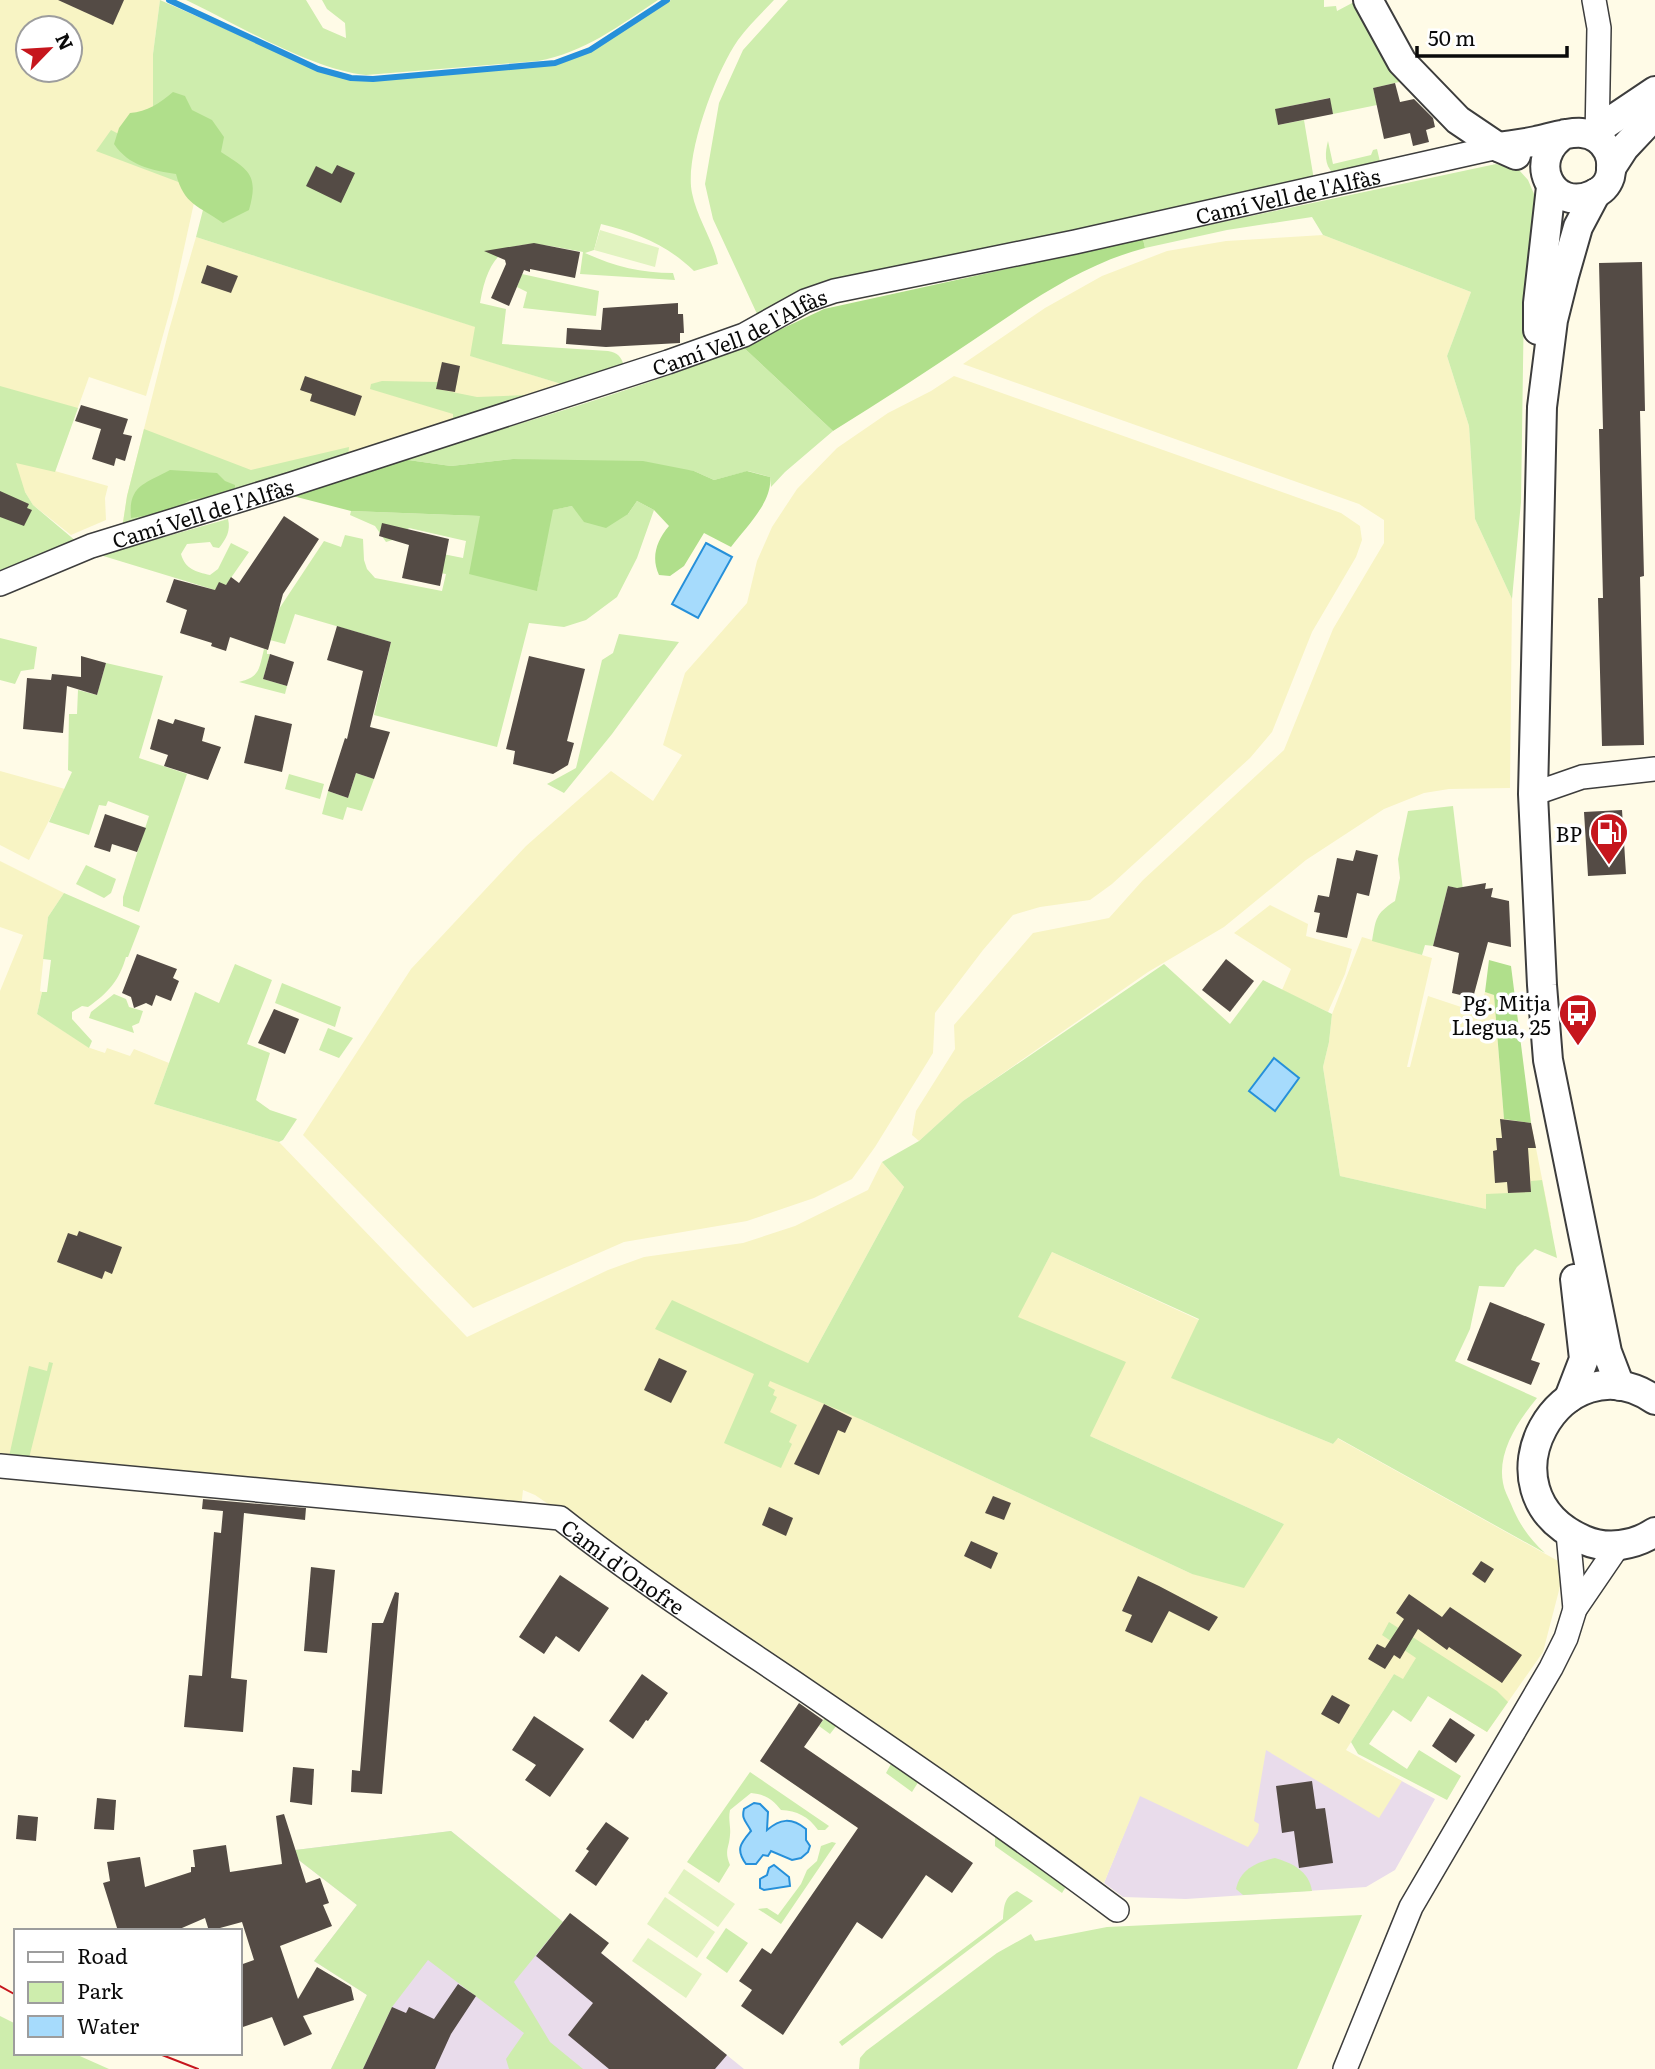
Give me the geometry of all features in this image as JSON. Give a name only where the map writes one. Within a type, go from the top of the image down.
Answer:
[{"type":"street","points":[[1368,0],[1402,62],[1458,120],[1498,147],[1527,160],[1560,194],[1572,199],[1584,199],[1596,193],[1607,183],[1611,168],[1610,154],[1604,144],[1588,134],[1498,147]]},
{"type":"street","points":[[1588,134],[1598,28],[1594,0]]},
{"type":"street","points":[[1542,407],[1537,365],[1538,303],[1549,182],[1544,170],[1546,153],[1555,140],[1588,134],[1655,91]]},
{"type":"street","points":[[1611,168],[1625,148],[1655,116]]},
{"type":"street","name":"Camí Vell de l'Alfàs","points":[[0,584],[91,546],[668,362],[744,335],[805,301],[834,291],[1074,242],[1498,147]]},
{"type":"street","points":[[1596,193],[1578,227],[1564,276],[1553,320],[1542,407],[1533,794],[1542,985],[1549,1060],[1607,1352],[1620,1386]]},
{"type":"street","points":[[1533,794],[1582,777],[1655,769]]},
{"type":"street","points":[[1559,1119],[1584,1359],[1569,1398]]},
{"type":"street","points":[[1655,1399],[1646,1393],[1620,1386],[1592,1387],[1569,1398],[1549,1416],[1536,1439],[1532,1466],[1536,1492],[1549,1516],[1568,1533],[1592,1544],[1618,1546],[1644,1540],[1655,1532]]},
{"type":"street","name":"Camí d'Onofre","points":[[0,1466],[560,1518],[736,1643],[1003,1825],[1116,1910]]},
{"type":"street","points":[[1568,1533],[1575,1609]]},
{"type":"street","points":[[1345,2069],[1411,1907],[1550,1668],[1566,1638],[1575,1609],[1618,1546]]},
{"type":"shaded area","points":[[0,0],[160,0],[153,54],[201,171],[172,303],[146,396],[89,377],[55,471],[108,486],[105,498],[106,520],[71,535],[33,505],[25,492],[0,483]]},
{"type":"shaded area","points":[[1323,235],[1471,292],[1447,356],[1469,426],[1475,519],[1512,599],[1510,788],[1449,789],[1424,793],[1384,809],[1306,860],[1224,927],[1148,972],[963,1101],[919,1141],[912,1135],[916,1111],[955,1049],[954,1025],[1033,933],[1109,918],[1143,880],[1284,750],[1333,629],[1384,543],[1384,520],[1359,504],[963,364],[1045,308],[1102,276],[1167,251],[1226,241]]},
{"type":"shaded area","points":[[196,237],[476,327],[471,356],[568,386],[122,529],[127,496],[169,330]]},
{"type":"shaded area","points":[[954,376],[1341,513],[1360,526],[1362,540],[1356,557],[1312,632],[1272,732],[1250,758],[1112,884],[1090,900],[1040,907],[1013,915],[935,1013],[933,1053],[852,1179],[814,1198],[747,1221],[624,1242],[473,1308],[303,1135],[411,969],[526,846],[611,771],[653,801],[682,755],[663,745],[685,673],[747,603],[757,561],[772,527],[797,489],[837,448],[888,413]]},
{"type":"shaded area","points":[[0,771],[65,789],[29,860],[0,845]]},
{"type":"shaded area","points":[[0,861],[64,893],[48,917],[42,992],[37,1014],[90,1048],[105,1053],[107,1048],[130,1056],[134,1049],[169,1063],[154,1104],[279,1142],[467,1337],[608,1270],[644,1257],[743,1243],[795,1226],[868,1190],[882,1162],[904,1187],[808,1363],[860,1419],[1192,1574],[1284,1524],[1090,1436],[1017,1317],[1052,1252],[1199,1320],[1172,1378],[1333,1444],[1337,1438],[1558,1561],[1563,1575],[1543,1652],[1487,1732],[1394,1674],[1346,1750],[1402,1781],[1379,1818],[1266,1750],[1254,1821],[1259,1824],[1258,1832],[1248,1847],[1140,1796],[1104,1883],[1092,1876],[1089,1879],[597,1537],[535,1495],[523,1490],[521,1508],[0,1460],[0,991],[23,935],[0,927]]},
{"type":"shaded area","points":[[1270,905],[1308,924],[1306,936],[1352,949],[1345,974],[1328,1012],[1282,990],[1291,969],[1234,933]]},
{"type":"shaded area","points":[[1362,937],[1432,958],[1407,1067],[1410,1067],[1428,996],[1479,1013],[1485,992],[1494,995],[1504,1119],[1531,1123],[1551,1224],[1340,1176],[1323,1067],[1332,1014]]},
{"type":"shaded area","points":[[1194,1661],[1346,1751],[1435,1799],[1395,1870],[1366,1887],[1186,1899],[1123,1897],[1104,1883]]},
{"type":"shaded area","points":[[451,1831],[744,2069],[331,2069],[367,1995],[314,1961],[357,1905],[287,1851]]},
{"type":"green space","points":[[160,0],[318,70],[352,80],[373,80],[556,65],[591,52],[671,0],[774,0],[746,30],[729,54],[712,92],[697,137],[691,177],[692,193],[718,264],[694,271],[651,241],[601,224],[594,250],[585,253],[628,268],[673,273],[675,280],[580,274],[583,252],[544,245],[514,247],[503,253],[493,264],[485,280],[480,303],[506,309],[502,344],[608,351],[617,354],[622,360],[624,366],[568,386],[470,356],[475,327],[196,237],[222,136],[197,189],[96,151],[111,130],[142,146],[153,110],[153,54]]},
{"type":"green space","points":[[186,0],[306,0],[323,28],[346,38],[345,23],[327,9],[322,0],[658,0],[601,37],[555,57],[538,61],[366,75],[323,65],[299,55]]},
{"type":"green space","points":[[788,0],[1324,0],[1324,7],[1336,6],[1337,11],[1354,2],[1376,44],[1390,63],[1408,80],[1373,88],[1377,105],[1333,114],[1329,98],[1276,109],[1278,125],[1304,120],[1314,180],[758,316],[713,219],[705,184],[719,103],[743,50]]},
{"type":"green space","points":[[173,92],[185,96],[192,110],[212,120],[224,137],[221,152],[239,164],[249,175],[253,189],[249,210],[223,223],[188,199],[176,174],[149,169],[134,162],[114,144],[119,128],[130,113],[153,106]]},
{"type":"green space","points":[[1328,141],[1333,164],[1371,155],[1373,150],[1377,149],[1381,166],[1333,173],[1326,158]]},
{"type":"green space","points":[[1496,164],[1519,170],[1528,180],[1537,201],[1524,298],[1521,502],[1512,599],[1475,519],[1469,426],[1447,356],[1471,292],[1323,235],[1312,217],[1227,230],[1145,248],[1143,239]]},
{"type":"green space","points":[[600,230],[659,248],[655,267],[594,250]]},
{"type":"green space","points":[[1143,239],[1145,248],[1098,264],[1055,287],[833,431],[743,347],[824,309]]},
{"type":"green space","points":[[522,274],[599,291],[596,316],[523,308],[527,292],[517,287]]},
{"type":"green space","points":[[743,347],[833,431],[771,487],[770,477],[748,471],[714,480],[694,471],[513,459],[451,466],[401,459],[616,393]]},
{"type":"green space","points":[[382,381],[438,382],[437,389],[477,397],[527,395],[526,400],[453,426],[453,414],[370,389],[371,384]]},
{"type":"green space","points":[[0,386],[78,408],[55,472],[16,463],[25,492],[33,505],[77,542],[0,577]]},
{"type":"green space","points":[[144,429],[251,470],[349,447],[348,458],[122,529],[127,496]]},
{"type":"green space","points":[[401,459],[451,466],[513,459],[643,461],[694,471],[714,480],[747,471],[770,477],[770,486],[763,505],[731,547],[704,533],[684,566],[670,576],[659,575],[655,562],[656,550],[669,526],[654,510],[637,501],[628,514],[606,528],[584,522],[572,506],[553,510],[537,591],[469,574],[480,516],[351,511],[285,494]]},
{"type":"green space","points":[[170,470],[217,473],[225,481],[235,485],[235,488],[226,494],[190,500],[156,514],[131,518],[135,492]]},
{"type":"green space","points":[[637,501],[654,510],[637,558],[617,597],[586,620],[564,627],[529,623],[497,747],[374,715],[391,642],[295,614],[285,644],[270,640],[279,609],[324,541],[341,547],[345,535],[363,539],[364,560],[367,569],[375,578],[442,591],[446,574],[440,573],[443,554],[463,558],[466,541],[409,528],[399,538],[386,542],[375,526],[350,515],[351,511],[480,516],[537,590],[552,510],[572,506],[628,514]]},
{"type":"green space","points":[[228,519],[227,535],[219,548],[213,547],[210,542],[187,544],[181,554],[192,569],[210,575],[218,569],[231,543],[249,552],[226,585],[215,590],[100,555]]},
{"type":"green space","points":[[619,634],[679,642],[612,734],[564,793],[547,784],[576,768],[602,660],[613,653]]},
{"type":"green space","points":[[0,638],[37,647],[34,669],[21,671],[15,684],[0,680]]},
{"type":"green space","points":[[264,649],[270,654],[263,679],[287,686],[285,694],[239,682],[255,675]]},
{"type":"green space","points":[[106,663],[163,676],[139,758],[187,774],[139,912],[123,906],[123,897],[149,816],[108,801],[106,806],[99,805],[89,835],[49,822],[72,772],[68,770],[69,714],[77,714],[78,690],[97,695]]},
{"type":"green space","points":[[356,773],[374,779],[362,811],[347,807],[343,820],[322,814],[328,791],[348,798]]},
{"type":"green space","points":[[289,774],[324,784],[320,799],[285,789]]},
{"type":"green space","points":[[1453,806],[1463,890],[1448,886],[1433,946],[1425,945],[1422,955],[1372,941],[1378,918],[1395,901],[1400,878],[1398,859],[1408,811]]},
{"type":"green space","points":[[86,865],[116,879],[111,893],[104,898],[76,884]]},
{"type":"green space","points":[[64,893],[140,926],[128,957],[112,986],[88,1007],[82,1006],[72,1012],[72,1019],[92,1041],[89,1048],[37,1014],[42,992],[47,992],[51,960],[43,959],[48,917]]},
{"type":"green space","points":[[1489,960],[1511,966],[1531,1123],[1504,1119],[1494,995],[1485,992]]},
{"type":"green space","points":[[235,964],[272,980],[247,1044],[270,1053],[256,1100],[270,1110],[297,1119],[279,1142],[154,1104],[195,992],[219,1003]]},
{"type":"green space","points":[[1164,964],[1230,1024],[1263,980],[1332,1014],[1323,1067],[1340,1176],[1486,1209],[1486,1194],[1531,1192],[1531,1181],[1542,1180],[1557,1258],[1535,1249],[1517,1267],[1504,1287],[1479,1286],[1470,1329],[1455,1361],[1537,1398],[1511,1438],[1502,1471],[1504,1488],[1517,1518],[1545,1553],[1338,1438],[1333,1444],[1171,1378],[1199,1319],[1052,1252],[1018,1317],[1126,1362],[1090,1436],[1284,1524],[1244,1588],[1192,1574],[860,1419],[770,1381],[768,1386],[775,1390],[773,1395],[777,1397],[770,1412],[797,1425],[781,1468],[724,1443],[754,1374],[655,1329],[672,1300],[808,1363],[904,1187],[882,1162],[919,1141],[963,1101]]},
{"type":"green space","points":[[282,983],[341,1007],[335,1027],[275,1003]]},
{"type":"green space","points":[[114,994],[126,999],[129,1007],[143,1011],[139,1023],[132,1026],[134,1033],[89,1018],[91,1012]]},
{"type":"green space","points":[[328,1028],[353,1038],[339,1058],[319,1050]]},
{"type":"green space","points":[[49,1362],[53,1363],[28,1462],[8,1461],[29,1366],[47,1371]]},
{"type":"green space","points":[[1389,1622],[1497,1691],[1508,1702],[1487,1732],[1428,1696],[1411,1722],[1393,1710],[1369,1744],[1407,1769],[1419,1750],[1461,1776],[1447,1800],[1358,1754],[1351,1742],[1394,1674],[1403,1679],[1416,1658],[1382,1635]]},
{"type":"green space","points":[[829,1712],[1067,1885],[1062,1893],[995,1846],[995,1833],[919,1781],[912,1792],[886,1773],[892,1762],[837,1725],[830,1734],[819,1726]]},
{"type":"green space","points":[[750,1772],[829,1826],[825,1830],[818,1830],[802,1815],[781,1810],[768,1798],[751,1793],[730,1810],[727,1853],[730,1865],[719,1883],[687,1862]]},
{"type":"green space","points":[[451,1831],[563,1922],[514,1982],[550,2042],[583,2069],[509,2069],[506,2059],[524,2033],[428,1960],[392,2007],[363,2069],[331,2069],[367,1995],[314,1961],[357,1905],[287,1851]]},
{"type":"green space","points":[[836,1843],[781,1924],[758,1909],[767,1908],[778,1915],[801,1884],[807,1870],[817,1861],[821,1846]]},
{"type":"green space","points":[[1275,1858],[1299,1869],[1307,1878],[1312,1891],[1243,1895],[1236,1889],[1245,1871]]},
{"type":"green space","points":[[684,1869],[735,1904],[718,1927],[668,1893]]},
{"type":"green space","points":[[1017,1891],[1033,1901],[842,2046],[839,2042],[1003,1919],[1007,1899]]},
{"type":"green space","points":[[665,1897],[715,1932],[697,1958],[647,1924]]},
{"type":"green space","points":[[1362,1915],[1297,2069],[859,2069],[860,2058],[866,2051],[997,1953],[1031,1934],[1035,1941],[1107,1927]]},
{"type":"green space","points":[[726,1928],[748,1943],[727,1973],[706,1958]]},
{"type":"green space","points":[[648,1938],[702,1974],[686,1998],[632,1961]]},
{"type":"green space","points":[[0,2016],[14,2023],[14,2055],[78,2055],[109,2069],[0,2069]]},
{"type":"water","points":[[706,543],[732,557],[698,618],[672,604]]},
{"type":"water","points":[[1274,1058],[1299,1078],[1275,1111],[1249,1091]]},
{"type":"water","points":[[754,1803],[760,1804],[768,1812],[767,1830],[786,1821],[806,1829],[806,1840],[810,1846],[808,1852],[801,1858],[792,1860],[771,1851],[768,1856],[763,1855],[756,1864],[746,1864],[740,1850],[751,1831],[743,1813],[744,1809]]},
{"type":"water","points":[[774,1865],[789,1877],[790,1886],[764,1890],[760,1888],[760,1879],[767,1875],[769,1868]]},
{"type":"building","points":[[58,0],[124,0],[113,25]]},
{"type":"building","points":[[1395,83],[1400,102],[1414,99],[1433,118],[1435,127],[1426,130],[1429,142],[1413,146],[1410,133],[1384,139],[1373,88]]},
{"type":"building","points":[[1330,98],[1333,114],[1278,125],[1275,109]]},
{"type":"building","points":[[337,165],[355,173],[341,203],[306,186],[316,166],[332,174]]},
{"type":"building","points":[[534,243],[580,252],[575,278],[524,270],[509,306],[491,298],[506,264],[505,260],[484,251]]},
{"type":"building","points":[[1642,262],[1645,411],[1640,411],[1644,576],[1640,577],[1644,745],[1602,746],[1598,598],[1603,598],[1599,263]]},
{"type":"building","points":[[207,265],[238,276],[231,293],[201,283]]},
{"type":"building","points":[[678,303],[678,314],[683,314],[684,333],[680,333],[680,343],[606,347],[566,344],[567,328],[601,330],[603,308]]},
{"type":"building","points":[[442,362],[460,366],[455,392],[436,389]]},
{"type":"building","points":[[305,376],[362,396],[355,416],[310,401],[312,394],[300,390]]},
{"type":"building","points":[[81,405],[128,419],[123,434],[132,436],[125,461],[116,458],[114,466],[92,459],[101,429],[75,421]]},
{"type":"building","points":[[0,491],[29,504],[27,508],[32,510],[24,526],[0,517]]},
{"type":"building","points":[[284,516],[319,539],[283,594],[268,650],[230,637],[226,651],[211,646],[212,643],[180,633],[187,610],[166,602],[174,579],[215,590],[219,582],[226,585],[231,577],[239,583]]},
{"type":"building","points":[[382,523],[449,539],[440,586],[402,578],[409,545],[379,536]]},
{"type":"building","points":[[337,626],[391,642],[370,727],[390,732],[374,779],[356,773],[348,798],[328,791],[345,738],[347,739],[363,671],[327,660]]},
{"type":"building","points":[[270,654],[294,662],[287,686],[263,679]]},
{"type":"building","points":[[81,656],[106,663],[97,695],[67,686],[63,733],[23,729],[27,678],[51,680],[52,674],[81,677]]},
{"type":"building","points":[[529,656],[585,669],[567,741],[574,743],[568,765],[553,774],[513,764],[515,751],[506,749]]},
{"type":"building","points":[[255,715],[292,724],[282,772],[244,763]]},
{"type":"building","points":[[158,719],[173,724],[175,719],[205,728],[202,741],[221,747],[208,780],[164,766],[168,755],[150,749]]},
{"type":"building","points":[[1622,810],[1626,874],[1588,876],[1584,812]]},
{"type":"building","points":[[105,814],[146,828],[137,852],[112,844],[110,852],[94,847]]},
{"type":"building","points":[[1356,850],[1378,855],[1369,896],[1357,893],[1347,938],[1316,932],[1320,913],[1314,912],[1318,895],[1329,897],[1337,858],[1353,861]]},
{"type":"building","points":[[1486,883],[1485,889],[1493,888],[1491,897],[1509,901],[1511,947],[1488,942],[1473,998],[1452,993],[1459,953],[1433,946],[1448,886],[1457,888]]},
{"type":"building","points":[[137,954],[177,969],[173,978],[179,981],[171,1001],[156,995],[152,1006],[146,1003],[134,1008],[131,997],[122,993]]},
{"type":"building","points":[[1226,959],[1254,981],[1230,1012],[1202,990]]},
{"type":"building","points":[[274,1009],[299,1019],[285,1054],[258,1043]]},
{"type":"building","points":[[1500,1119],[1531,1123],[1536,1148],[1528,1148],[1531,1192],[1508,1193],[1507,1182],[1495,1183],[1493,1151],[1497,1150],[1496,1138],[1502,1138]]},
{"type":"building","points":[[79,1231],[122,1247],[112,1274],[105,1271],[102,1279],[57,1262],[68,1233],[77,1236]]},
{"type":"building","points":[[1490,1302],[1545,1324],[1531,1360],[1540,1363],[1531,1385],[1467,1360]]},
{"type":"building","points":[[659,1358],[687,1371],[671,1403],[644,1390]]},
{"type":"building","points":[[824,1404],[852,1418],[845,1433],[838,1430],[819,1475],[794,1464]]},
{"type":"building","points":[[993,1496],[1011,1503],[1004,1520],[985,1513]]},
{"type":"building","points":[[203,1499],[306,1508],[305,1520],[244,1513],[231,1678],[247,1680],[243,1732],[184,1727],[189,1675],[202,1676],[214,1532],[221,1533],[223,1511],[202,1509]]},
{"type":"building","points":[[769,1507],[793,1518],[786,1536],[762,1525]]},
{"type":"building","points":[[971,1541],[998,1553],[991,1569],[964,1556]]},
{"type":"building","points":[[1481,1561],[1494,1569],[1485,1583],[1472,1574]]},
{"type":"building","points":[[311,1567],[335,1570],[327,1653],[304,1651]]},
{"type":"building","points":[[560,1575],[609,1608],[579,1652],[556,1636],[544,1654],[519,1637]]},
{"type":"building","points":[[1138,1576],[1218,1617],[1209,1631],[1169,1611],[1152,1643],[1125,1631],[1132,1615],[1122,1611]]},
{"type":"building","points":[[395,1592],[399,1593],[382,1794],[351,1792],[352,1770],[360,1771],[372,1623],[383,1623]]},
{"type":"building","points":[[1409,1594],[1442,1617],[1450,1607],[1522,1655],[1502,1683],[1418,1629],[1400,1659],[1394,1655],[1385,1669],[1368,1659],[1377,1644],[1385,1648],[1404,1619],[1396,1613]]},
{"type":"building","points":[[642,1674],[668,1693],[633,1739],[609,1721]]},
{"type":"building","points":[[1332,1695],[1350,1705],[1339,1724],[1321,1714]]},
{"type":"building","points":[[799,1703],[823,1720],[804,1747],[973,1863],[952,1893],[926,1875],[882,1939],[857,1922],[783,2035],[741,2006],[752,1990],[739,1981],[762,1948],[771,1954],[858,1828],[760,1761]]},
{"type":"building","points":[[534,1716],[584,1749],[550,1797],[525,1780],[536,1765],[512,1750]]},
{"type":"building","points":[[1450,1718],[1475,1735],[1456,1763],[1432,1746]]},
{"type":"building","points":[[293,1767],[314,1769],[312,1805],[290,1802]]},
{"type":"building","points":[[1312,1781],[1316,1809],[1325,1808],[1333,1863],[1299,1868],[1294,1831],[1282,1833],[1276,1786]]},
{"type":"building","points":[[97,1798],[116,1800],[114,1830],[94,1829]]},
{"type":"building","points":[[284,1814],[306,1883],[320,1878],[329,1903],[323,1905],[332,1926],[280,1946],[298,1999],[317,1967],[351,1987],[354,2000],[303,2016],[312,2034],[284,2046],[272,2017],[242,2027],[242,1964],[254,1960],[242,1922],[208,1929],[205,1918],[180,1929],[117,1929],[103,1883],[110,1881],[107,1862],[140,1857],[145,1887],[191,1872],[191,1867],[195,1867],[193,1850],[226,1845],[230,1872],[282,1864],[276,1816]]},
{"type":"building","points":[[18,1815],[38,1817],[36,1841],[16,1839]]},
{"type":"building","points":[[606,1822],[629,1838],[596,1886],[575,1871],[589,1851],[586,1849]]},
{"type":"building","points":[[570,1913],[609,1943],[601,1953],[727,2055],[715,2069],[609,2069],[568,2035],[593,2003],[536,1956]]},
{"type":"building","points":[[458,1984],[476,1996],[451,2034],[435,2069],[363,2069],[392,2007],[406,2013],[409,2007],[434,2019]]},
{"type":"waterway","points":[[169,0],[318,69],[351,78],[373,79],[555,63],[590,50],[667,0]]},
{"type":"tram line","points":[[0,1986],[14,1994]]},
{"type":"tram line","points":[[162,2055],[198,2069]]},
{"type":"place","name":"BP","points":[[1609,866]]},
{"type":"place","name":"Pg. Mitja Llegua, 25","points":[[1578,1047]]}]
